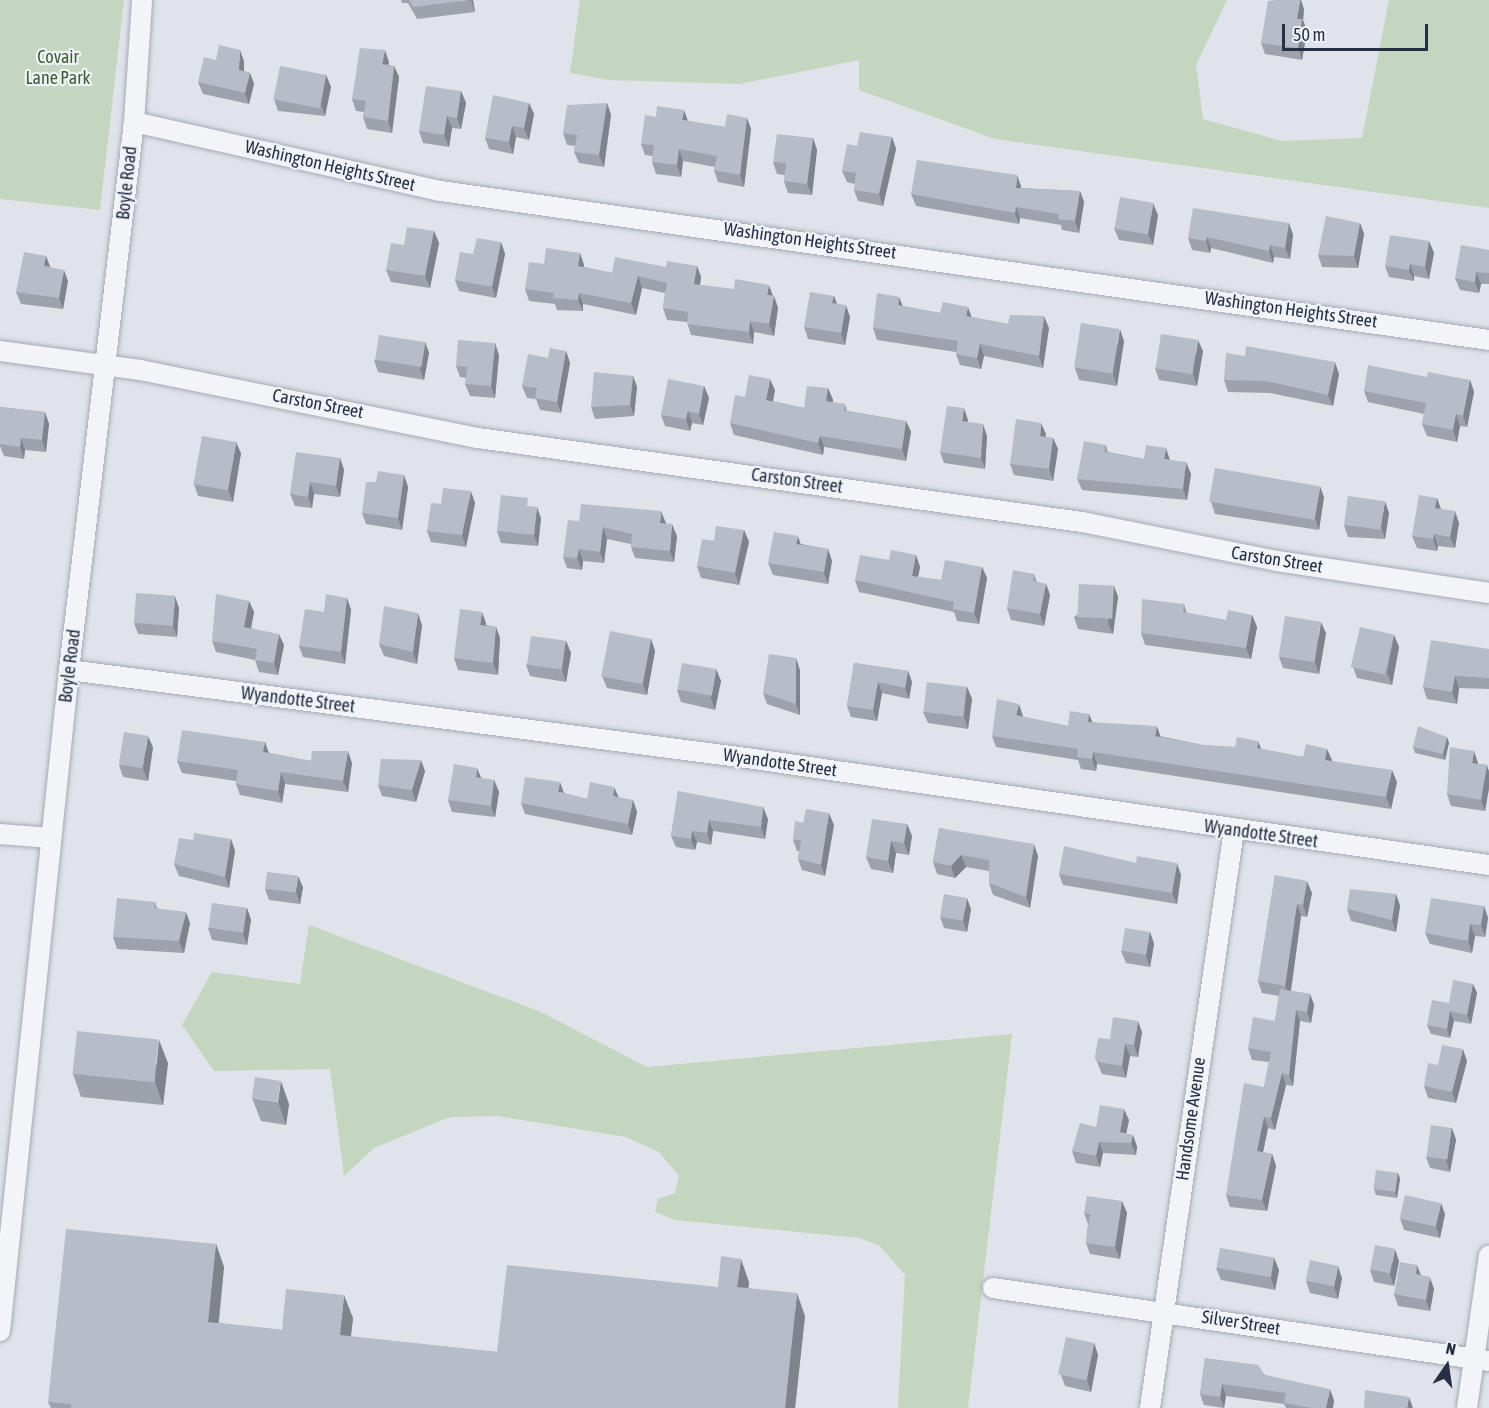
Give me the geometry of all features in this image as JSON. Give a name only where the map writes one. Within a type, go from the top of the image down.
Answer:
[{"type":"street","name":"Boyle Road","points":[[0,1331],[69,670],[134,122],[142,0]]},
{"type":"street","name":"Washington Heights Street","points":[[134,122],[441,191],[1489,340]]},
{"type":"street","name":"Carston Street","points":[[0,351],[107,364],[478,438],[1082,522],[1266,559],[1489,593]]},
{"type":"street","name":"Wyandotte Street","points":[[69,670],[742,757],[1234,830],[1489,865]]},
{"type":"street","name":"Handsome Avenue","points":[[1150,1408],[1234,830]]},
{"type":"street","points":[[0,834],[51,838]]},
{"type":"street","points":[[1467,1408],[1482,1360],[1489,1257]]},
{"type":"street","name":"Silver Street","points":[[993,1288],[1163,1311],[1482,1360]]},
{"type":"green space","name":"Covair Lane Park","points":[[0,0],[124,0],[100,210],[0,199]]},
{"type":"green space","points":[[580,0],[1227,0],[1196,65],[1203,119],[1282,141],[1362,138],[1389,0],[1489,0],[1489,208],[995,139],[859,90],[859,60],[739,84],[608,80],[570,73]]},
{"type":"green space","points":[[309,925],[539,1011],[647,1067],[1012,1034],[968,1408],[898,1408],[905,1275],[880,1246],[859,1238],[675,1220],[655,1212],[658,1199],[675,1193],[679,1176],[659,1152],[626,1137],[498,1116],[450,1117],[374,1148],[344,1176],[330,1069],[214,1071],[182,1025],[212,972],[300,984]]},
{"type":"building","points":[[409,0],[471,0],[413,7]]},
{"type":"building","points":[[1300,0],[1297,19],[1302,19],[1298,48],[1261,43],[1268,1]]},
{"type":"building","points":[[219,45],[240,50],[239,70],[250,73],[245,93],[198,82],[204,57],[216,60]]},
{"type":"building","points":[[360,48],[385,50],[382,64],[394,66],[388,121],[363,117],[366,101],[352,99]]},
{"type":"building","points":[[280,66],[326,75],[320,108],[274,99]]},
{"type":"building","points":[[426,86],[461,91],[457,118],[447,116],[444,135],[419,131]]},
{"type":"building","points":[[493,95],[529,103],[524,128],[512,126],[509,142],[485,138]]},
{"type":"building","points":[[607,103],[599,155],[574,152],[577,135],[563,133],[567,105]]},
{"type":"building","points":[[657,106],[684,110],[682,120],[725,127],[727,114],[747,118],[740,175],[714,170],[717,156],[679,149],[677,165],[652,162],[654,145],[641,144],[645,115],[656,117]]},
{"type":"building","points":[[860,132],[892,137],[879,194],[854,190],[856,173],[842,171],[847,144],[857,146]]},
{"type":"building","points":[[777,134],[813,138],[807,184],[784,181],[786,163],[773,162]]},
{"type":"building","points":[[917,160],[1017,175],[1016,188],[1080,191],[1075,221],[1058,219],[1059,214],[1016,207],[1015,213],[911,194]]},
{"type":"building","points":[[1120,197],[1153,203],[1148,234],[1114,229]]},
{"type":"building","points":[[1193,208],[1289,223],[1285,248],[1270,245],[1269,251],[1207,237],[1206,241],[1188,238]]},
{"type":"building","points":[[1326,216],[1360,223],[1354,256],[1318,255]]},
{"type":"building","points":[[407,227],[434,231],[425,276],[386,270],[391,243],[404,245]]},
{"type":"building","points":[[1390,235],[1429,241],[1425,267],[1410,264],[1409,270],[1385,266]]},
{"type":"building","points":[[477,238],[501,242],[492,287],[455,280],[460,252],[473,254]]},
{"type":"building","points":[[1461,245],[1489,250],[1489,273],[1476,272],[1475,282],[1455,278]]},
{"type":"building","points":[[546,248],[580,253],[578,266],[612,273],[615,257],[666,267],[667,261],[697,266],[694,284],[734,289],[735,279],[769,285],[767,295],[774,296],[769,324],[750,321],[749,332],[687,324],[688,312],[663,308],[667,283],[638,276],[631,303],[579,293],[578,300],[553,298],[554,293],[525,289],[529,262],[544,264]]},
{"type":"building","points":[[24,252],[46,256],[44,266],[64,270],[59,298],[16,292]]},
{"type":"building","points":[[810,292],[834,296],[832,303],[846,305],[841,333],[804,327]]},
{"type":"building","points":[[877,293],[899,297],[898,305],[940,313],[943,302],[968,307],[966,316],[1008,324],[1010,315],[1044,316],[1039,356],[980,344],[977,358],[956,354],[958,341],[873,328]]},
{"type":"building","points":[[1081,323],[1120,329],[1112,374],[1074,367]]},
{"type":"building","points":[[1161,334],[1198,340],[1192,374],[1156,369]]},
{"type":"building","points":[[379,335],[425,342],[422,367],[375,360]]},
{"type":"building","points":[[458,340],[495,343],[491,386],[465,384],[467,367],[456,366]]},
{"type":"building","points":[[1246,346],[1335,362],[1328,395],[1266,381],[1224,380],[1226,353],[1245,356]]},
{"type":"building","points":[[550,348],[566,351],[557,402],[535,398],[537,388],[522,386],[528,354],[548,358]]},
{"type":"building","points":[[1368,365],[1427,377],[1428,372],[1470,380],[1463,416],[1456,414],[1453,430],[1422,424],[1426,403],[1364,391]]},
{"type":"building","points":[[594,372],[633,376],[630,405],[591,407]]},
{"type":"building","points":[[749,375],[770,379],[766,400],[804,408],[807,386],[828,388],[826,401],[845,404],[844,411],[906,421],[902,449],[820,436],[818,443],[730,423],[735,395],[745,397]]},
{"type":"building","points":[[668,379],[704,386],[699,414],[688,411],[686,419],[661,415]]},
{"type":"building","points":[[947,406],[964,408],[962,421],[983,424],[981,458],[940,452]]},
{"type":"building","points":[[0,407],[45,412],[42,440],[21,438],[20,447],[0,444]]},
{"type":"building","points":[[1016,419],[1041,423],[1040,436],[1053,438],[1049,469],[1010,464]]},
{"type":"building","points":[[202,436],[236,442],[228,490],[193,484]]},
{"type":"building","points":[[1084,441],[1106,445],[1104,452],[1144,459],[1146,445],[1166,448],[1164,459],[1186,462],[1183,489],[1077,479]]},
{"type":"building","points":[[296,452],[340,458],[336,486],[310,482],[308,497],[290,494]]},
{"type":"building","points":[[1215,468],[1320,487],[1314,520],[1209,501]]},
{"type":"building","points":[[378,471],[404,475],[398,518],[362,513],[366,482],[376,482]]},
{"type":"building","points":[[443,488],[471,491],[462,535],[427,531],[431,503],[441,504]]},
{"type":"building","points":[[501,495],[528,498],[527,506],[537,507],[534,535],[497,531]]},
{"type":"building","points":[[1419,495],[1437,498],[1435,508],[1455,511],[1450,537],[1434,534],[1433,539],[1412,536]]},
{"type":"building","points":[[1348,496],[1385,501],[1381,530],[1344,525]]},
{"type":"building","points":[[581,504],[661,511],[660,523],[672,524],[670,551],[631,547],[632,534],[603,527],[600,552],[579,549],[577,558],[563,557],[568,520],[579,521]]},
{"type":"building","points":[[716,526],[744,530],[735,573],[697,566],[702,539],[714,541]]},
{"type":"building","points":[[774,532],[798,536],[796,544],[828,549],[824,572],[768,563]]},
{"type":"building","points":[[891,550],[916,555],[912,576],[941,580],[945,560],[982,567],[974,613],[953,609],[954,602],[855,580],[860,555],[889,560]]},
{"type":"building","points":[[1013,570],[1034,574],[1033,581],[1046,584],[1040,614],[1007,608]]},
{"type":"building","points":[[1079,584],[1114,586],[1112,619],[1077,617]]},
{"type":"building","points":[[136,593],[175,596],[173,626],[134,623]]},
{"type":"building","points":[[216,594],[249,601],[244,627],[279,634],[274,663],[255,660],[257,649],[212,641]]},
{"type":"building","points":[[326,594],[347,598],[341,652],[299,646],[305,609],[324,612]]},
{"type":"building","points":[[1142,599],[1184,604],[1183,612],[1226,620],[1228,610],[1252,615],[1246,648],[1141,633]]},
{"type":"building","points":[[384,606],[418,613],[413,652],[379,644]]},
{"type":"building","points":[[460,609],[482,612],[480,625],[496,627],[493,663],[454,658]]},
{"type":"building","points":[[1285,616],[1321,622],[1314,662],[1279,656]]},
{"type":"building","points":[[1360,627],[1394,635],[1385,675],[1351,667]]},
{"type":"building","points":[[610,631],[651,639],[642,684],[601,676]]},
{"type":"building","points":[[531,636],[566,641],[562,670],[527,665]]},
{"type":"building","points":[[1431,640],[1489,649],[1489,678],[1455,676],[1452,692],[1423,687]]},
{"type":"building","points":[[769,654],[796,658],[796,704],[763,693]]},
{"type":"building","points":[[682,663],[716,669],[712,696],[677,690]]},
{"type":"building","points":[[854,663],[908,671],[905,688],[878,682],[873,710],[847,706]]},
{"type":"building","points":[[927,682],[967,687],[963,717],[923,712]]},
{"type":"building","points":[[997,699],[1019,704],[1016,715],[1068,726],[1070,711],[1089,714],[1088,722],[1157,726],[1155,736],[1203,745],[1235,747],[1237,737],[1258,741],[1257,748],[1303,757],[1306,744],[1327,749],[1325,760],[1392,770],[1386,797],[1093,752],[1092,759],[1077,757],[1078,749],[992,736]]},
{"type":"building","points":[[1418,726],[1447,737],[1443,754],[1413,747]]},
{"type":"building","points":[[182,730],[265,742],[263,752],[311,761],[312,751],[348,751],[343,781],[281,772],[278,791],[236,784],[238,770],[177,761]]},
{"type":"building","points":[[124,732],[148,736],[143,768],[119,765]]},
{"type":"building","points":[[1450,747],[1474,751],[1472,763],[1487,765],[1481,800],[1447,794]]},
{"type":"building","points":[[381,759],[421,760],[412,790],[378,785]]},
{"type":"building","points":[[454,764],[477,768],[476,777],[494,780],[491,806],[448,800]]},
{"type":"building","points":[[525,777],[560,782],[558,792],[587,799],[590,782],[614,787],[613,796],[633,800],[628,824],[521,803]]},
{"type":"building","points":[[678,791],[763,807],[761,827],[709,820],[707,833],[692,831],[691,839],[671,836]]},
{"type":"building","points":[[806,809],[829,813],[821,865],[798,859],[801,840],[793,840],[795,821],[803,823]]},
{"type":"building","points":[[872,819],[907,824],[904,843],[891,841],[888,861],[866,857]]},
{"type":"building","points":[[939,828],[1034,844],[1026,897],[989,883],[989,860],[961,855],[951,866],[933,862]]},
{"type":"building","points":[[194,833],[231,839],[225,877],[174,864],[179,838],[193,840]]},
{"type":"building","points":[[1064,846],[1136,863],[1137,856],[1177,863],[1172,893],[1059,874]]},
{"type":"building","points":[[267,872],[298,876],[296,893],[265,889]]},
{"type":"building","points":[[1275,875],[1307,881],[1303,905],[1297,904],[1285,986],[1258,981]]},
{"type":"building","points":[[1350,889],[1396,894],[1392,920],[1347,909]]},
{"type":"building","points":[[944,894],[967,898],[963,921],[940,917]]},
{"type":"building","points":[[117,898],[155,902],[154,908],[186,912],[179,941],[113,937]]},
{"type":"building","points":[[1431,898],[1484,906],[1481,925],[1470,924],[1468,941],[1425,933]]},
{"type":"building","points":[[212,903],[247,908],[243,933],[209,928]]},
{"type":"building","points":[[1125,928],[1150,932],[1146,955],[1121,951]]},
{"type":"building","points":[[1453,980],[1473,984],[1467,1015],[1450,1011],[1447,1029],[1427,1025],[1432,1000],[1449,1003]]},
{"type":"building","points":[[1280,989],[1310,994],[1307,1012],[1296,1010],[1289,1075],[1282,1073],[1271,1118],[1264,1117],[1257,1151],[1272,1154],[1262,1200],[1226,1195],[1244,1083],[1264,1087],[1271,1052],[1248,1048],[1253,1017],[1275,1021]]},
{"type":"building","points":[[1113,1017],[1138,1021],[1134,1045],[1125,1044],[1122,1066],[1098,1062],[1095,1057],[1098,1038],[1110,1039]]},
{"type":"building","points":[[77,1031],[159,1040],[154,1082],[73,1074]]},
{"type":"building","points":[[1442,1045],[1463,1049],[1452,1092],[1424,1086],[1428,1063],[1438,1065]]},
{"type":"building","points":[[255,1077],[281,1081],[277,1102],[252,1098]]},
{"type":"building","points":[[1100,1105],[1124,1109],[1120,1132],[1133,1135],[1131,1143],[1099,1142],[1096,1156],[1072,1151],[1080,1123],[1096,1127]]},
{"type":"building","points":[[1431,1125],[1452,1128],[1447,1160],[1427,1157]]},
{"type":"building","points":[[1376,1170],[1398,1173],[1395,1192],[1373,1189]]},
{"type":"building","points":[[1405,1195],[1441,1203],[1436,1227],[1400,1218]]},
{"type":"building","points":[[1087,1196],[1122,1201],[1115,1247],[1086,1243],[1090,1214],[1084,1213]]},
{"type":"building","points":[[66,1229],[216,1244],[208,1322],[282,1330],[286,1289],[344,1295],[340,1335],[497,1352],[507,1265],[718,1287],[721,1256],[741,1259],[737,1287],[797,1293],[785,1408],[71,1408],[71,1404],[48,1402]]},
{"type":"building","points":[[1375,1245],[1395,1249],[1390,1273],[1370,1270]]},
{"type":"building","points":[[1220,1248],[1274,1258],[1271,1277],[1217,1268]]},
{"type":"building","points":[[1310,1260],[1338,1266],[1334,1287],[1306,1281]]},
{"type":"building","points":[[1400,1262],[1417,1265],[1416,1274],[1430,1277],[1426,1300],[1394,1294]]},
{"type":"building","points":[[1066,1337],[1094,1343],[1086,1380],[1058,1374]]},
{"type":"building","points":[[1205,1358],[1258,1365],[1265,1375],[1330,1389],[1326,1408],[1284,1403],[1286,1393],[1222,1384],[1220,1397],[1200,1394]]},
{"type":"building","points":[[1365,1390],[1409,1397],[1407,1408],[1364,1408]]}]
